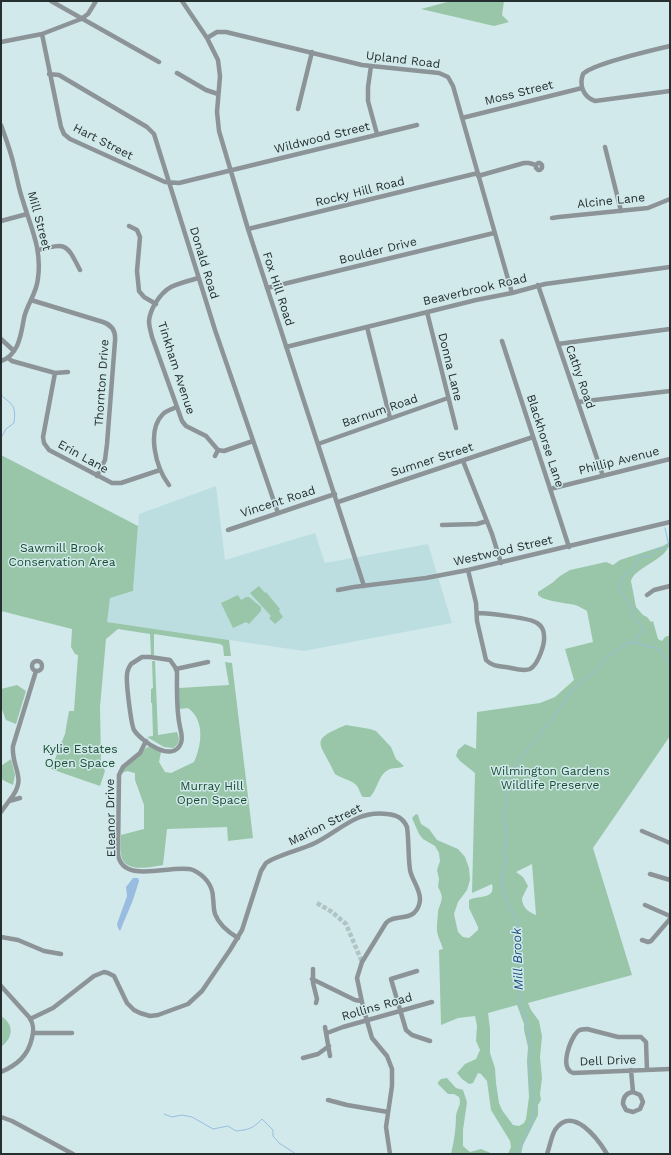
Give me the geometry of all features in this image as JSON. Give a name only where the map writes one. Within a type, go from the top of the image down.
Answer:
[{"type":"street","points":[[51,1],[159,62]]},
{"type":"street","points":[[1,42],[42,34],[81,19],[88,14],[96,1]]},
{"type":"street","name":"Fox Hill Road","points":[[182,1],[207,38],[215,52],[219,64],[220,76],[217,120],[248,229],[338,502],[364,586]]},
{"type":"street","name":"Upland Road","points":[[207,38],[215,33],[224,31],[371,66],[437,72],[444,74],[452,83],[512,293]]},
{"type":"street","name":"Hart Street","points":[[42,34],[61,127],[67,137],[157,180],[169,183],[179,183],[231,170]]},
{"type":"street","points":[[670,46],[624,58],[587,70],[582,77],[582,88],[589,98],[596,101],[670,92]]},
{"type":"street","points":[[298,110],[312,52]]},
{"type":"street","points":[[371,66],[368,101],[377,134]]},
{"type":"street","points":[[177,73],[206,90],[218,94]]},
{"type":"street","name":"Donald Road","points":[[49,74],[58,75],[150,129],[154,136],[198,278],[278,513]]},
{"type":"street","name":"Moss Street","points":[[462,118],[582,88]]},
{"type":"street","name":"Mill Street","points":[[1,125],[38,250],[39,265],[38,280],[26,312],[19,340],[14,351],[8,358],[1,361]]},
{"type":"street","name":"Wildwood Street","points":[[231,170],[417,125]]},
{"type":"street","points":[[605,147],[621,211]]},
{"type":"street","name":"Rocky Hill Road","points":[[248,229],[524,163],[536,165]]},
{"type":"street","name":"Alcine Lane","points":[[552,218],[650,208],[670,199]]},
{"type":"street","points":[[1,221],[28,214]]},
{"type":"street","points":[[129,226],[137,230],[140,237],[137,271],[140,290],[145,298],[156,304]]},
{"type":"street","name":"Boulder Drive","points":[[267,288],[494,232]]},
{"type":"street","points":[[38,250],[57,245],[64,246],[72,255],[80,270]]},
{"type":"street","name":"Beaverbrook Road","points":[[286,347],[483,298],[512,293],[538,285],[670,267]]},
{"type":"street","name":"Tinkham Avenue","points":[[198,278],[167,289],[161,295],[150,315],[150,326],[184,425],[206,436],[218,450]]},
{"type":"street","name":"Cathy Road","points":[[538,285],[603,476]]},
{"type":"street","name":"Thornton Drive","points":[[31,300],[103,322],[110,325],[114,330],[115,341],[107,444],[105,460],[96,476]]},
{"type":"street","name":"Donna Lane","points":[[427,312],[456,428]]},
{"type":"street","points":[[367,327],[390,418]]},
{"type":"street","points":[[558,344],[670,329]]},
{"type":"street","points":[[1,339],[14,351]]},
{"type":"street","name":"Blackhorse Lane","points":[[502,341],[569,547]]},
{"type":"street","points":[[8,358],[12,361],[55,373],[68,372]]},
{"type":"street","name":"Erin Lane","points":[[55,373],[44,435],[44,443],[52,453],[108,482],[117,484],[160,470]]},
{"type":"street","points":[[578,402],[670,391]]},
{"type":"street","name":"Barnum Road","points":[[318,444],[448,398]]},
{"type":"street","points":[[169,485],[160,470],[154,450],[157,424],[165,413],[177,407]]},
{"type":"street","name":"Sumner Street","points":[[338,502],[533,437]]},
{"type":"street","points":[[215,456],[218,450],[224,451],[254,441]]},
{"type":"street","name":"Phillip Avenue","points":[[550,489],[670,459]]},
{"type":"street","points":[[463,461],[487,521],[501,563]]},
{"type":"street","name":"Vincent Road","points":[[228,530],[335,494]]},
{"type":"street","points":[[442,525],[477,524],[487,521]]},
{"type":"street","name":"Westwood Street","points":[[338,590],[426,578],[468,570],[670,522]]},
{"type":"street","points":[[468,570],[477,603],[477,613],[477,620],[484,655],[488,662],[524,670],[534,666],[537,662],[544,638],[543,630],[539,624],[530,620],[477,613]]},
{"type":"street","points":[[647,595],[654,590],[670,586]]},
{"type":"street","points":[[150,657],[170,660],[176,669],[176,705],[182,737],[181,742],[176,749],[168,752],[162,751],[146,741],[133,728],[127,675],[131,664],[142,658],[150,657]]},
{"type":"street","points":[[176,669],[208,662]]},
{"type":"street","points":[[1,812],[16,793],[19,780],[13,754],[13,746],[36,671]]},
{"type":"street","name":"Eleanor Drive","points":[[146,741],[140,753],[125,765],[119,774],[120,860],[124,865],[137,872],[164,871],[183,868],[199,873],[207,880],[212,889],[213,908],[217,919],[227,930],[238,938]]},
{"type":"street","points":[[9,801],[20,798]]},
{"type":"street","name":"Marion Street","points":[[238,938],[244,925],[257,882],[265,864],[322,840],[353,820],[364,815],[393,815],[398,816],[404,821],[408,832],[411,871],[419,893],[420,904],[415,912],[410,916],[388,921],[360,966],[357,978],[361,1001],[375,1042],[387,1056],[391,1064],[392,1080],[386,1130],[390,1154]]},
{"type":"street","points":[[642,831],[670,843]]},
{"type":"street","points":[[650,874],[670,880]]},
{"type":"street","points":[[642,940],[649,942],[653,940],[670,918],[645,905]]},
{"type":"street","points":[[1,937],[18,940],[44,951],[61,954]]},
{"type":"street","points":[[30,1019],[53,1008],[92,977],[104,972],[114,976],[127,1003],[134,1010],[140,1013],[154,1016],[179,1008],[192,1002],[202,991],[238,938]]},
{"type":"street","points":[[313,969],[312,979],[317,999],[316,1003]]},
{"type":"street","points":[[417,971],[391,979],[405,1028],[414,1036],[430,1041]]},
{"type":"street","points":[[312,979],[354,1000],[361,1001]]},
{"type":"street","points":[[1,986],[30,1019],[33,1025],[30,1046],[24,1056],[15,1065],[1,1072]]},
{"type":"street","name":"Rollins Road","points":[[327,1033],[343,1026],[432,1002]]},
{"type":"street","points":[[325,1027],[330,1056]]},
{"type":"street","name":"Dell Drive","points":[[648,1070],[646,1042],[643,1037],[613,1036],[585,1029],[580,1030],[576,1033],[567,1055],[567,1066],[570,1071],[574,1073],[631,1070],[648,1070],[670,1069]]},
{"type":"street","points":[[33,1033],[72,1034]]},
{"type":"street","points":[[303,1058],[318,1054],[329,1046]]},
{"type":"street","points":[[631,1070],[633,1092]]},
{"type":"street","points":[[633,1092],[640,1095],[643,1102],[636,1112],[632,1112],[625,1108],[623,1102],[626,1095],[633,1092]]},
{"type":"street","points":[[328,1100],[388,1112]]},
{"type":"street","points":[[1,1117],[12,1121],[73,1154]]},
{"type":"street","points":[[548,1154],[556,1129],[564,1123],[574,1121],[580,1123],[586,1128],[607,1154]]},
{"type":"shaded area","points":[[216,486],[225,560],[315,533],[325,563],[428,544],[452,623],[304,651],[106,622],[109,598],[133,591],[139,514]]},
{"type":"green space","points":[[451,1],[504,1],[502,15],[509,22],[494,26],[421,9]]},
{"type":"green space","name":"Sawmill Brook Conservation Area","points":[[1,455],[138,526],[133,591],[110,598],[107,622],[229,640],[231,656],[224,656],[223,646],[220,644],[154,634],[154,655],[151,655],[150,634],[118,629],[106,639],[100,707],[101,763],[105,771],[100,786],[51,769],[65,734],[69,711],[74,711],[78,655],[75,654],[71,647],[72,629],[1,611]]},
{"type":"green space","name":"Wilmington Gardens Wildlife Preserve","points":[[668,543],[669,546],[661,556],[637,572],[631,581],[636,607],[651,622],[653,621],[658,639],[662,641],[665,637],[670,635],[670,736],[593,848],[632,975],[528,1003],[539,1021],[542,1036],[540,1057],[542,1078],[540,1094],[541,1100],[538,1105],[538,1115],[523,1145],[521,1154],[508,1154],[511,1147],[510,1141],[491,1110],[487,1081],[481,1074],[478,1073],[473,1083],[469,1084],[457,1073],[465,1064],[476,1059],[480,1050],[476,1041],[477,1026],[475,1016],[458,1018],[441,1025],[439,950],[443,949],[437,930],[438,911],[442,899],[438,887],[439,879],[437,870],[440,861],[439,853],[435,846],[423,839],[419,834],[412,818],[416,814],[418,815],[421,824],[429,829],[437,840],[458,849],[465,857],[469,868],[470,880],[467,890],[458,902],[454,914],[458,932],[463,937],[469,938],[478,930],[478,927],[469,908],[469,900],[489,895],[493,889],[492,884],[472,893],[475,773],[456,756],[458,750],[465,744],[476,749],[477,712],[540,703],[555,697],[574,680],[565,649],[593,642],[587,611],[575,605],[545,599],[538,595],[538,592],[570,570],[606,562],[613,565],[620,560]],"holes":[[[532,864],[536,915],[524,907],[522,898],[528,886],[523,877],[516,872]],[[517,1005],[524,1024],[528,1047],[527,1061],[529,1097],[526,1119],[524,1123],[519,1126],[513,1125],[502,1110],[499,1103],[495,1068],[490,1053],[488,1013]]]},
{"type":"green space","points":[[259,586],[280,609],[279,611],[283,617],[275,624],[269,618],[271,616],[250,593]]},
{"type":"green space","points":[[238,595],[241,600],[249,597],[261,607],[261,611],[249,624],[246,622],[233,628],[221,603]]},
{"type":"green space","points":[[152,661],[155,661],[158,735],[177,732],[179,741],[173,748],[164,747],[147,737],[153,736],[151,703],[151,689],[153,688]]},
{"type":"green space","name":"Murray Hill Open Space","points":[[225,662],[232,663],[253,838],[228,841],[227,827],[167,829],[163,865],[145,868],[132,867],[123,860],[121,854],[121,835],[144,829],[144,805],[135,780],[135,773],[127,771],[122,773],[124,768],[150,746],[161,752],[159,762],[165,772],[171,773],[194,762],[200,741],[199,726],[197,719],[188,708],[179,709],[179,688],[229,685]]},
{"type":"green space","name":"Kylie Estates Open Space","points":[[17,685],[26,691],[16,724],[6,720],[1,707],[1,689]]},
{"type":"green space","points":[[346,725],[376,731],[391,747],[396,759],[404,766],[390,769],[385,772],[370,797],[363,797],[355,784],[335,774],[322,749],[322,739],[326,735]]},
{"type":"green space","name":"Kylie Estates Open Space","points":[[11,759],[15,775],[13,785],[1,779],[1,766]]},
{"type":"green space","points":[[1,1016],[9,1023],[11,1032],[8,1040],[1,1047]]},
{"type":"green space","points":[[447,1078],[456,1088],[463,1090],[467,1102],[463,1130],[463,1146],[470,1152],[481,1149],[493,1154],[451,1154],[455,1135],[456,1116],[460,1102],[459,1097],[454,1094],[448,1094],[438,1084],[441,1079]]},
{"type":"water","points":[[133,878],[138,878],[139,881],[120,931],[117,924],[127,896],[126,887]]},
{"type":"waterway","points":[[1,394],[11,403],[15,414],[14,423],[6,429],[1,438]]},
{"type":"waterway","points":[[633,642],[644,629],[633,617],[633,609],[625,597],[620,593],[620,579],[636,566],[637,559],[640,556],[650,557],[658,548],[665,549],[669,546],[665,528]]},
{"type":"waterway","name":"Mill Brook","points":[[516,1154],[517,1149],[521,1147],[533,1117],[534,1106],[530,1071],[530,1058],[532,1051],[528,1032],[528,1023],[520,1001],[518,982],[521,969],[516,953],[517,922],[504,893],[502,879],[506,860],[504,848],[507,837],[504,816],[507,798],[507,779],[519,760],[553,718],[570,692],[594,672],[609,656],[624,645],[633,642],[660,650],[670,664]]},
{"type":"waterway","name":"Mill Brook","points":[[164,1114],[172,1117],[182,1115],[192,1117],[213,1129],[228,1126],[236,1131],[250,1128],[262,1119],[273,1130],[273,1136],[279,1143],[296,1154]]},
{"type":"tunnel","points":[[317,903],[332,912],[346,924],[362,962]]}]
